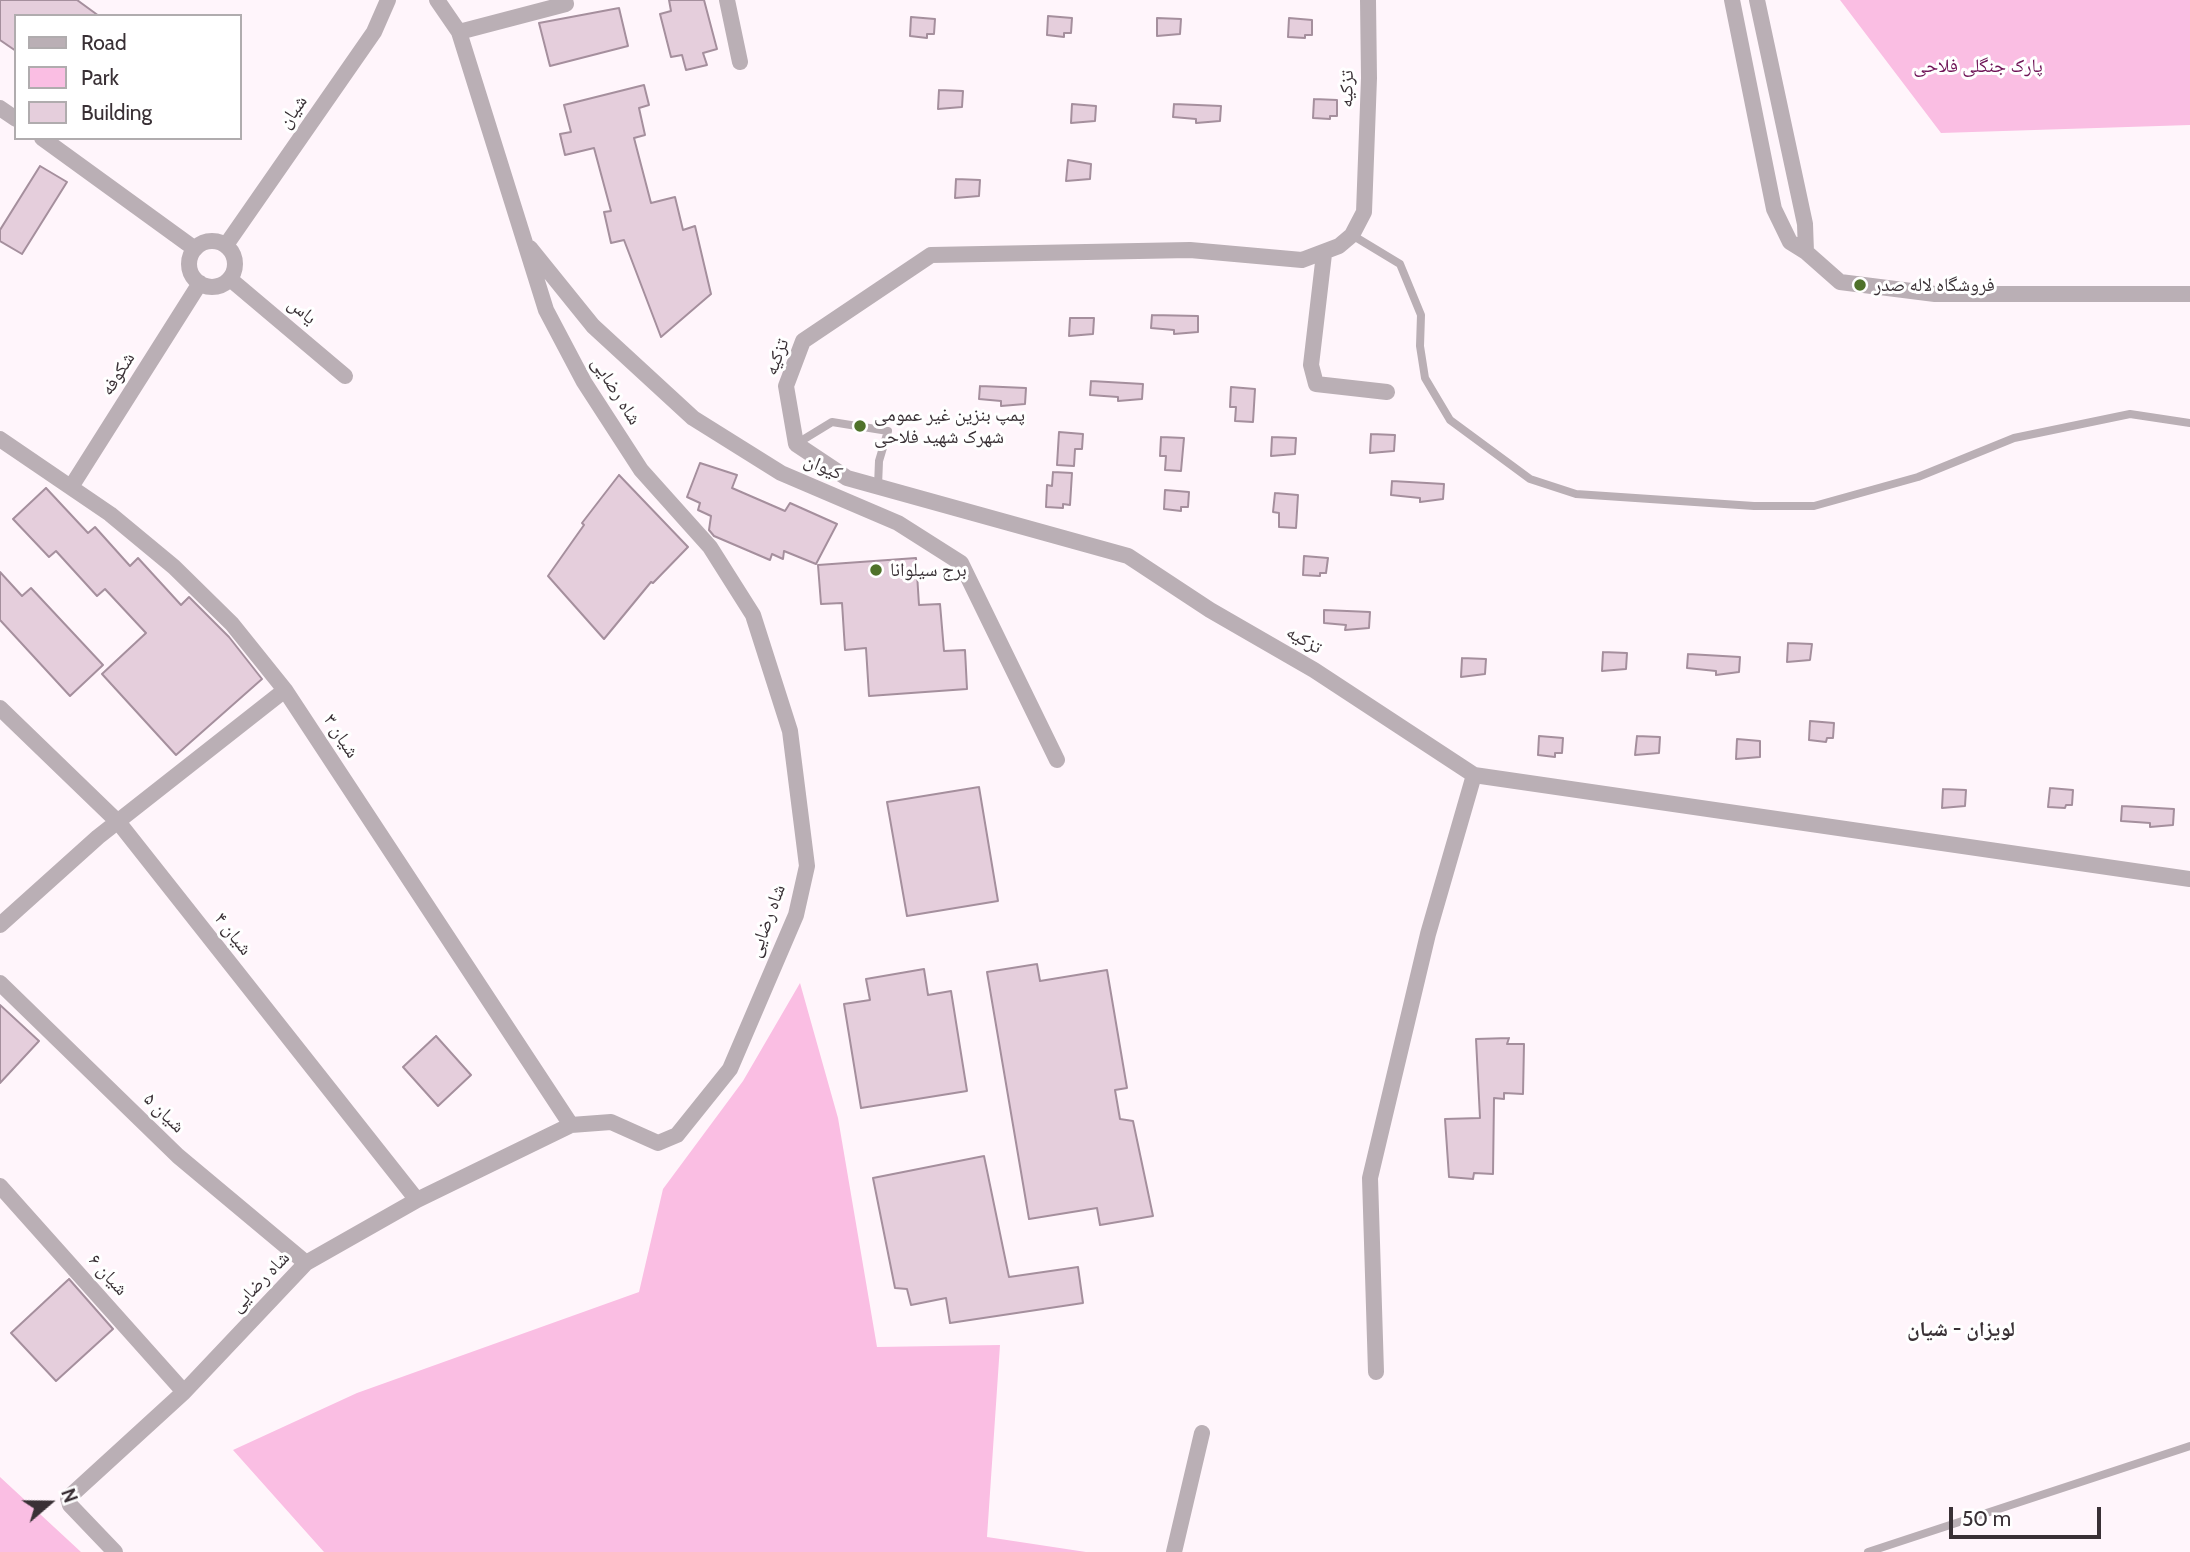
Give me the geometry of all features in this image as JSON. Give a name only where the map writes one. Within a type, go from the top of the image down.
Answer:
[{"type":"street","name":"شیان","points":[[226,245],[374,32],[388,0]]},
{"type":"street","name":"شاه رضایی","points":[[115,1552],[70,1505],[68,1498],[184,1392],[306,1263],[417,1200],[571,1125],[611,1122],[658,1143],[677,1135],[730,1069],[796,915],[807,866],[790,731],[753,615],[710,547],[641,470],[584,382],[546,310],[459,32],[437,0]]},
{"type":"street","points":[[459,32],[566,4],[565,0]]},
{"type":"street","points":[[727,0],[740,62]]},
{"type":"street","name":"تزکیه","points":[[1368,0],[1369,78],[1364,212],[1352,235],[1324,254],[1302,260],[1190,250],[931,256],[803,341],[786,386],[796,444],[847,478],[1128,556],[1210,610],[1314,670],[1474,775]]},
{"type":"street","points":[[1732,0],[1774,209],[1790,242],[1806,252],[1840,282],[1935,294],[2190,294]]},
{"type":"street","points":[[1757,0],[1805,224],[1806,252]]},
{"type":"street","points":[[45,140],[194,249]]},
{"type":"street","points":[[213,241],[226,245],[236,265],[230,279],[212,287],[200,283],[190,271],[194,249],[213,241]]},
{"type":"street","name":"کیوان","points":[[524,241],[593,326],[693,418],[781,472],[898,523],[961,563],[1057,760]]},
{"type":"street","points":[[1324,254],[1311,365],[1316,384],[1388,392]]},
{"type":"street","name":"یاس","points":[[230,279],[345,376]]},
{"type":"street","name":"شکوفه","points":[[71,487],[200,283]]},
{"type":"street","name":"شیان ۳","points":[[0,439],[110,514],[174,567],[232,624],[285,690],[571,1125]]},
{"type":"street","points":[[0,925],[98,837],[285,690]]},
{"type":"street","name":"شیان ۴","points":[[0,708],[119,823],[417,1200]]},
{"type":"street","points":[[1377,1373],[1370,1178],[1428,934],[1474,775],[2190,879]]},
{"type":"street","name":"شیان ۵","points":[[0,983],[178,1156],[306,1263]]},
{"type":"street","name":"شیان ۶","points":[[0,1186],[184,1392]]},
{"type":"street","points":[[1174,1552],[1202,1433]]},
{"type":"lane","points":[[1352,235],[1400,264],[1421,316],[1420,346],[1425,378],[1450,419],[1530,479],[1576,494],[1754,506],[1814,506],[1918,477],[2014,438],[2130,414],[2190,423]]},
{"type":"lane","points":[[796,444],[832,422],[888,431],[879,461],[878,486]]},
{"type":"lane","points":[[1868,1552],[2190,1446]]},
{"type":"green space","name":"پارک جنگلی فلاحی","points":[[1840,0],[2190,0],[2190,125],[1941,133]]},
{"type":"green space","points":[[800,983],[838,1118],[877,1347],[1000,1345],[987,1537],[1086,1552],[324,1552],[233,1450],[357,1393],[639,1292],[663,1189],[743,1081]]},
{"type":"green space","points":[[0,1477],[81,1552],[0,1552]]},
{"type":"building","points":[[0,0],[77,0],[96,14],[14,14],[14,50],[0,40]]},
{"type":"building","points":[[669,0],[704,0],[717,49],[703,53],[707,65],[686,70],[682,55],[671,57],[660,14],[671,11]]},
{"type":"building","points":[[619,8],[628,46],[550,66],[539,23]]},
{"type":"building","points":[[1048,16],[1072,18],[1071,33],[1064,33],[1064,37],[1047,35]]},
{"type":"building","points":[[911,17],[935,19],[934,34],[927,34],[927,38],[910,36]]},
{"type":"building","points":[[1157,18],[1181,19],[1180,34],[1157,36]]},
{"type":"building","points":[[1289,18],[1312,20],[1312,35],[1305,35],[1305,38],[1288,37]]},
{"type":"building","points":[[644,85],[649,105],[639,108],[645,135],[634,138],[651,203],[675,197],[683,230],[695,226],[711,294],[661,337],[624,240],[611,243],[604,212],[611,211],[594,148],[565,155],[560,134],[571,132],[564,105]]},
{"type":"building","points":[[939,90],[963,91],[962,107],[938,109]]},
{"type":"building","points":[[1314,99],[1337,100],[1337,116],[1330,116],[1330,119],[1313,118]]},
{"type":"building","points":[[1072,104],[1096,106],[1095,121],[1071,123]]},
{"type":"building","points":[[1174,104],[1221,106],[1220,121],[1196,123],[1196,119],[1173,117]]},
{"type":"building","points":[[1068,160],[1091,164],[1090,179],[1066,181]]},
{"type":"building","points":[[40,166],[67,182],[22,254],[0,241],[0,230]]},
{"type":"building","points":[[956,179],[980,180],[979,196],[955,198]]},
{"type":"building","points":[[1152,315],[1198,316],[1198,332],[1174,334],[1174,330],[1151,328]]},
{"type":"building","points":[[1070,318],[1094,318],[1093,334],[1069,336]]},
{"type":"building","points":[[1091,381],[1143,384],[1142,399],[1118,401],[1118,397],[1090,395]]},
{"type":"building","points":[[980,386],[1026,388],[1025,404],[1001,406],[1001,401],[979,399]]},
{"type":"building","points":[[1231,387],[1255,389],[1253,422],[1235,421],[1236,407],[1230,407]]},
{"type":"building","points":[[1059,432],[1083,434],[1082,449],[1075,449],[1074,466],[1057,465]]},
{"type":"building","points":[[1371,434],[1395,435],[1394,451],[1370,453]]},
{"type":"building","points":[[1161,437],[1184,438],[1181,471],[1165,470],[1166,456],[1160,456]]},
{"type":"building","points":[[1272,437],[1296,438],[1295,454],[1271,456]]},
{"type":"building","points":[[700,463],[737,475],[732,488],[785,511],[790,503],[837,524],[816,564],[784,551],[783,559],[772,554],[770,560],[714,536],[709,530],[711,516],[698,510],[700,503],[687,497]]},
{"type":"building","points":[[1053,472],[1072,473],[1070,505],[1063,504],[1063,508],[1046,507],[1047,485],[1052,486]]},
{"type":"building","points":[[619,475],[688,547],[653,583],[651,582],[604,639],[548,576],[584,525],[582,523]]},
{"type":"building","points":[[1392,481],[1444,484],[1443,499],[1420,502],[1420,498],[1391,495]]},
{"type":"building","points":[[46,488],[88,533],[95,527],[130,566],[138,558],[181,605],[189,597],[229,637],[262,679],[176,755],[102,674],[146,633],[105,589],[97,596],[56,551],[49,557],[13,519]]},
{"type":"building","points":[[1165,490],[1189,492],[1188,507],[1181,507],[1181,511],[1164,509]]},
{"type":"building","points":[[1275,493],[1298,495],[1296,528],[1279,527],[1279,513],[1273,512]]},
{"type":"building","points":[[1304,556],[1328,558],[1326,573],[1320,573],[1320,576],[1303,575]]},
{"type":"building","points":[[916,558],[919,605],[940,604],[944,651],[965,650],[967,689],[869,696],[866,648],[845,650],[842,603],[821,604],[818,565]]},
{"type":"building","points":[[0,572],[22,596],[31,588],[103,665],[70,696],[0,620]]},
{"type":"building","points":[[1324,610],[1370,612],[1369,628],[1345,630],[1346,625],[1324,623]]},
{"type":"building","points":[[1788,643],[1812,644],[1810,660],[1787,662]]},
{"type":"building","points":[[1603,652],[1627,653],[1626,669],[1602,671]]},
{"type":"building","points":[[1688,654],[1740,657],[1739,672],[1716,675],[1716,671],[1687,668]]},
{"type":"building","points":[[1462,658],[1486,659],[1485,674],[1461,677]]},
{"type":"building","points":[[1810,721],[1834,723],[1833,738],[1827,738],[1826,742],[1809,740]]},
{"type":"building","points":[[1539,736],[1563,738],[1562,753],[1555,753],[1555,757],[1538,755]]},
{"type":"building","points":[[1637,736],[1660,737],[1659,753],[1635,755]]},
{"type":"building","points":[[1737,739],[1760,741],[1760,757],[1736,759]]},
{"type":"building","points":[[979,787],[998,901],[907,916],[887,802]]},
{"type":"building","points":[[2050,788],[2073,790],[2072,805],[2066,805],[2065,808],[2048,807]]},
{"type":"building","points":[[1943,789],[1966,790],[1965,806],[1942,808]]},
{"type":"building","points":[[2122,806],[2174,809],[2173,825],[2150,827],[2150,823],[2121,821]]},
{"type":"building","points":[[1037,964],[1040,981],[1107,970],[1127,1088],[1115,1090],[1120,1119],[1133,1121],[1153,1216],[1100,1225],[1097,1208],[1029,1219],[987,972]]},
{"type":"building","points":[[924,969],[928,995],[951,991],[967,1091],[861,1108],[844,1004],[870,1000],[866,979]]},
{"type":"building","points":[[0,1005],[39,1041],[0,1083]]},
{"type":"building","points":[[436,1036],[471,1075],[438,1106],[403,1067]]},
{"type":"building","points":[[1509,1038],[1507,1044],[1524,1044],[1523,1094],[1504,1093],[1504,1099],[1494,1098],[1493,1174],[1474,1173],[1473,1179],[1449,1177],[1445,1119],[1480,1118],[1476,1039]]},
{"type":"building","points":[[984,1156],[1009,1277],[1078,1267],[1083,1303],[950,1323],[946,1298],[911,1305],[907,1289],[895,1288],[873,1178]]},
{"type":"building","points":[[69,1279],[113,1329],[56,1381],[11,1333]]},
{"type":"place","name":"فروشگاه لاله صدر","points":[[1860,285]]},
{"type":"place","name":"پمپ بنزین غیر عمومی شهرک شهید فلاحی","points":[[860,426]]},
{"type":"place","name":"برج سیلوانا","points":[[876,570]]},
{"type":"district","name":"لویزان - شیان","points":[[1961,1330]]}]
